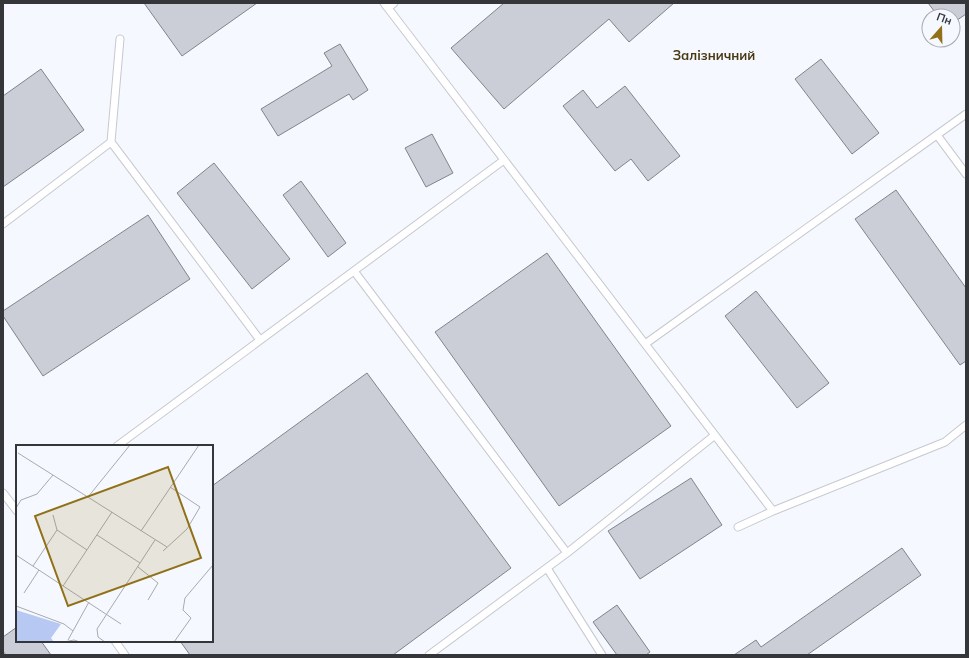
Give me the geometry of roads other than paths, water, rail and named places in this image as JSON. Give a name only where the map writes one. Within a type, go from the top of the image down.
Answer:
[{"type":"lane","points":[[394,3],[386,6],[773,511]]},
{"type":"lane","points":[[120,39],[111,142],[260,340]]},
{"type":"lane","points":[[645,344],[966,114]]},
{"type":"lane","points":[[937,135],[966,174]]},
{"type":"lane","points":[[3,224],[111,142]]},
{"type":"lane","points":[[118,445],[504,160]]},
{"type":"lane","points":[[354,271],[567,553]]},
{"type":"lane","points":[[738,527],[773,511],[945,442],[966,425]]},
{"type":"lane","points":[[429,655],[567,553],[715,436]]},
{"type":"lane","points":[[3,493],[16,510]]},
{"type":"lane","points":[[547,568],[602,655]]},
{"type":"lane","points":[[116,642],[125,655]]},
{"type":"district","name":"Залізничний","points":[[714,55]]}]
